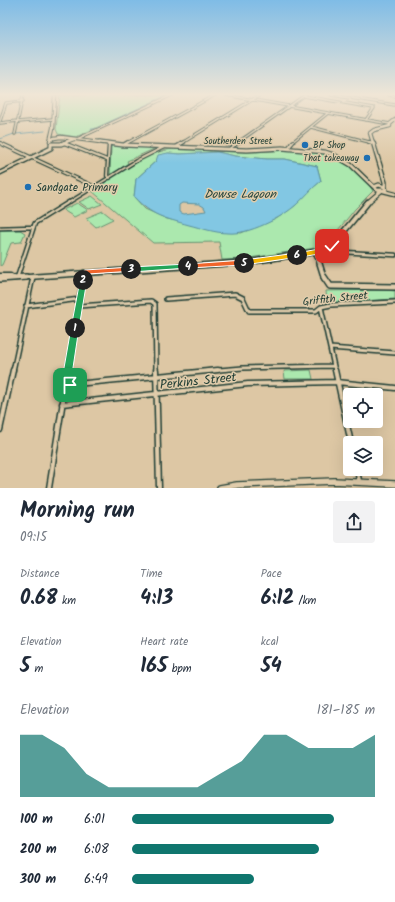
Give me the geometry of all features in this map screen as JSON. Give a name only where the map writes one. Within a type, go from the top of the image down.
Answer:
[{"type":"main road","points":[[43,153],[51,148],[53,119]]},
{"type":"main road","points":[[384,190],[385,182],[370,132],[393,124]]},
{"type":"main road","points":[[53,128],[56,135],[63,137],[123,145],[176,147]]},
{"type":"main road","points":[[51,142],[54,138],[63,137]]},
{"type":"main road","points":[[63,137],[67,139],[64,143]]},
{"type":"main road","points":[[0,173],[64,143],[77,139]]},
{"type":"main road","points":[[51,142],[64,143]]},
{"type":"main road","name":"Southerden Street","points":[[176,147],[230,149],[288,148],[321,152],[334,155],[351,165],[377,187]]},
{"type":"main road","points":[[375,195],[377,187],[384,179]]},
{"type":"main road","points":[[377,187],[384,190]]},
{"type":"main road","points":[[0,279],[248,262],[316,252],[329,248],[362,207],[375,195],[384,190]]},
{"type":"main road","points":[[316,252],[321,263],[325,281],[330,286],[395,287]]},
{"type":"main road","points":[[0,276],[17,277]]},
{"type":"street","points":[[14,134],[19,118]]},
{"type":"street","points":[[77,139],[123,118]]},
{"type":"street","points":[[123,145],[173,118]]},
{"type":"street","points":[[176,147],[223,118]]},
{"type":"street","points":[[230,149],[273,118]]},
{"type":"street","points":[[288,148],[289,145],[322,118]]},
{"type":"street","points":[[354,118],[393,124]]},
{"type":"street","points":[[0,122],[53,119]]},
{"type":"street","points":[[382,123],[383,127],[393,124]]},
{"type":"street","points":[[311,127],[373,143]]},
{"type":"street","points":[[64,143],[107,160]]},
{"type":"street","points":[[110,143],[107,160],[107,176],[110,178]]},
{"type":"street","points":[[0,144],[94,187]]},
{"type":"street","points":[[17,277],[33,227],[37,221],[110,178],[136,160],[162,149],[164,146]]},
{"type":"street","points":[[384,190],[395,193]]},
{"type":"street","points":[[0,228],[33,227]]},
{"type":"street","points":[[329,248],[341,252],[395,255]]},
{"type":"street","points":[[49,488],[85,272]]},
{"type":"street","points":[[0,430],[33,276]]},
{"type":"street","name":"Griffith Street","points":[[166,299],[235,294],[243,298],[249,311],[316,311],[321,307],[331,305],[395,302]]},
{"type":"street","points":[[26,306],[80,299]]},
{"type":"street","points":[[79,306],[151,301],[155,304],[159,488]]},
{"type":"street","points":[[321,307],[349,436]]},
{"type":"street","points":[[330,348],[395,353]]},
{"type":"street","name":"Perkins Street","points":[[66,385],[243,368],[334,366]]},
{"type":"street","name":"Perkins Street","points":[[62,404],[248,384],[337,382],[395,388]]},
{"type":"street","points":[[358,476],[359,481]]},
{"type":"street","points":[[220,488],[254,484],[359,481],[395,484]]},
{"type":"green space","points":[[57,118],[118,118],[76,137],[58,134],[56,129]]},
{"type":"green space","points":[[112,146],[156,148],[127,161],[128,163],[113,174],[110,174]]},
{"type":"green space","points":[[175,149],[249,152],[293,150],[321,153],[348,165],[367,183],[373,191],[355,209],[330,240],[315,248],[243,259],[222,260],[219,242],[153,243],[92,191],[132,165],[164,150]],"holes":[[[217,152],[235,156],[285,159],[317,166],[321,181],[296,205],[276,219],[241,233],[167,219],[145,209],[134,197],[136,179],[156,161],[168,153],[180,154]]]},
{"type":"green space","points":[[92,196],[102,204],[89,209],[79,202]]},
{"type":"green space","points":[[77,203],[88,210],[74,217],[63,210]]},
{"type":"green space","points":[[103,211],[113,219],[96,227],[86,218]]},
{"type":"green space","points":[[0,230],[20,230],[25,233],[21,242],[11,243],[2,265],[0,266]]},
{"type":"green space","points":[[326,291],[395,291],[395,299],[327,303]]},
{"type":"green space","points":[[311,370],[313,379],[285,379],[284,371]]},
{"type":"water","name":"Dowse Lagoon","points":[[217,152],[235,156],[285,159],[317,166],[321,181],[291,209],[274,220],[245,231],[223,233],[159,216],[134,197],[136,179],[156,161],[158,155],[168,153],[180,154]],"holes":[[[182,203],[199,204],[204,207],[206,211],[184,214],[179,212],[179,205]]]},
{"type":"waterway","points":[[91,129],[95,129],[119,118]]},
{"type":"waterway","points":[[16,134],[45,131]]},
{"type":"waterway","points":[[0,139],[14,134]]},
{"type":"place","name":"BP Shop","points":[[305,145]]},
{"type":"place","name":"That takeaway","points":[[367,158]]},
{"type":"place","name":"Sandgate Primary","points":[[28,187]]},
{"type":"route","points":[[70,385],[66,385],[85,272],[248,262],[316,252],[326,250],[332,246]]}]
